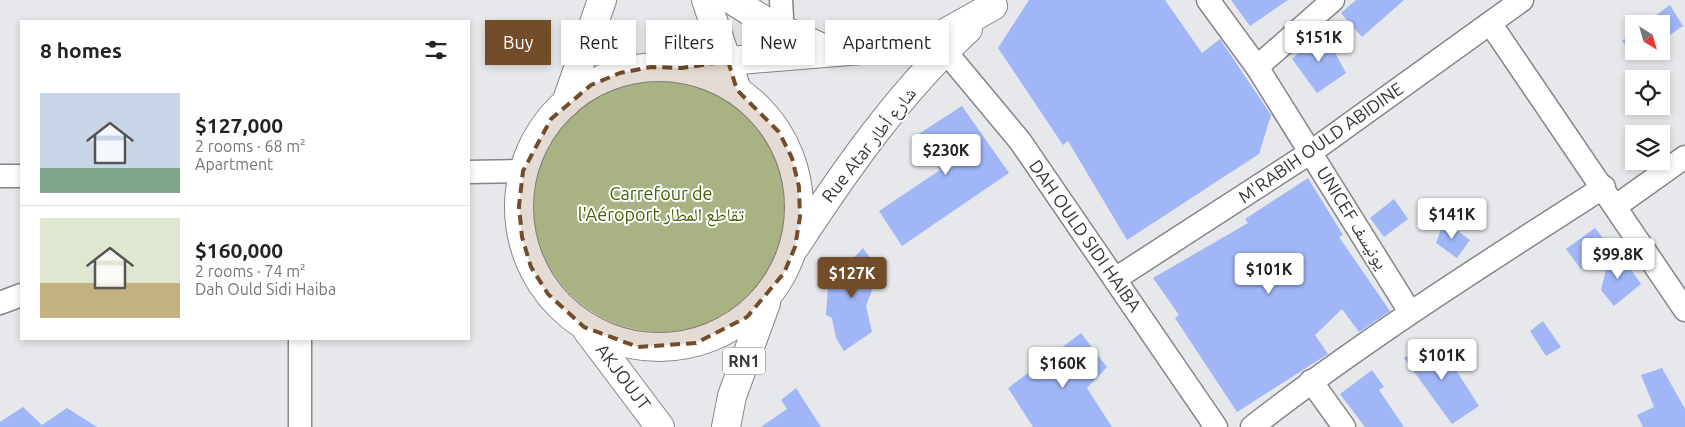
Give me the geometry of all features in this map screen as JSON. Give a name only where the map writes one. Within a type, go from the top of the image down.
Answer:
[{"type":"main road","points":[[566,103],[602,0]]},
{"type":"main road","points":[[706,0],[713,20]]},
{"type":"main road","points":[[732,0],[762,20]]},
{"type":"main road","name":"Rue Atar شارع أطار","points":[[949,47],[996,3]]},
{"type":"main road","name":"Rue Atar شارع أطار","points":[[949,30],[996,3]]},
{"type":"main road","name":"Rue Atar شارع أطار","points":[[732,60],[825,53]]},
{"type":"main road","name":"Rue Atar شارع أطار","points":[[682,68],[699,65]]},
{"type":"main road","points":[[730,65],[737,90]]},
{"type":"main road","name":"Rue Atar شارع أطار","points":[[795,247],[843,173],[888,116],[933,65]]},
{"type":"main road","points":[[650,67],[682,68],[711,76],[737,90],[760,109],[779,132],[792,158],[799,187],[800,207],[795,247],[784,273],[768,296],[747,317],[723,333],[686,345],[667,348],[638,347],[610,340],[584,327],[569,316],[548,294],[531,267],[522,237],[518,206],[523,171],[538,136],[566,103],[591,85],[620,73],[650,67]]},
{"type":"main road","name":"RN1","points":[[726,427],[732,396],[768,296]]},
{"type":"main road","name":"AKJOUJT","points":[[584,327],[660,427]]},
{"type":"street","points":[[781,0],[781,20]]},
{"type":"street","name":"UNICEF يونيسف","points":[[1208,0],[1257,68],[1410,312]]},
{"type":"street","points":[[1257,68],[1333,0]]},
{"type":"street","name":"M'RABIH OULD ABIDINE","points":[[1115,280],[1311,152],[1522,0]]},
{"type":"street","points":[[1490,23],[1610,196],[1685,310]]},
{"type":"street","name":"DAH OULD SIDI HAIBA","points":[[949,56],[1020,141],[1216,427]]},
{"type":"street","points":[[1252,427],[1311,381],[1410,312],[1610,196],[1685,157]]},
{"type":"street","points":[[470,172],[523,171]]},
{"type":"street","points":[[0,176],[20,176]]},
{"type":"street","points":[[0,304],[20,296]]},
{"type":"street","points":[[300,340],[300,427]]},
{"type":"street","points":[[1311,381],[1344,427]]},
{"type":"highlighted area","points":[[728,61],[737,90],[779,132],[792,158],[799,187],[800,217],[795,247],[784,273],[747,317],[696,343],[638,347],[584,327],[548,294],[531,267],[522,237],[519,206],[523,171],[551,119],[591,85],[620,73],[651,67],[682,68]]},
{"type":"green space","name":"Carrefour de l'Aéroport تقاطع المطار","points":[[648,76],[674,76],[710,85],[732,97],[752,113],[768,133],[780,155],[787,179],[789,204],[787,229],[780,253],[768,275],[752,295],[732,311],[710,323],[674,332],[648,332],[612,323],[590,311],[570,295],[554,275],[542,253],[533,217],[533,191],[542,155],[554,133],[570,113],[590,97],[612,85]]},
{"type":"building","points":[[1029,0],[1165,0],[1202,53],[1220,39],[1271,115],[1259,154],[1127,240],[1068,141],[1063,145],[998,48]]},
{"type":"building","points":[[1231,0],[1288,0],[1250,26]]},
{"type":"building","points":[[1356,0],[1404,0],[1362,37],[1341,13]]},
{"type":"building","points":[[1670,5],[1683,26],[1670,35],[1670,15],[1656,15]]},
{"type":"building","points":[[1323,30],[1346,73],[1317,93],[1292,59]]},
{"type":"building","points":[[962,106],[1009,173],[902,246],[879,211],[940,170],[917,135]]},
{"type":"building","points":[[1308,178],[1343,235],[1339,237],[1390,311],[1359,332],[1342,309],[1315,335],[1328,354],[1237,412],[1175,318],[1179,315],[1153,278],[1248,223],[1245,219]]},
{"type":"building","points":[[1394,199],[1408,219],[1384,237],[1370,218]]},
{"type":"building","points":[[1444,221],[1470,240],[1457,258],[1436,243]]},
{"type":"building","points":[[1595,228],[1610,247],[1581,269],[1566,249]]},
{"type":"building","points":[[863,248],[884,278],[872,290],[866,306],[872,332],[844,351],[836,338],[832,318],[826,315],[830,276],[836,277]]},
{"type":"building","points":[[1611,249],[1624,266],[1627,264],[1641,284],[1614,306],[1601,290]]},
{"type":"building","points":[[1543,321],[1561,347],[1546,356],[1530,331]]},
{"type":"building","points":[[1081,333],[1107,367],[1087,388],[1112,427],[1033,427],[1008,388]]},
{"type":"building","points":[[1436,339],[1479,406],[1452,424],[1404,358]]},
{"type":"building","points":[[1662,368],[1685,409],[1685,427],[1643,427],[1637,415],[1654,407],[1641,375]]},
{"type":"building","points":[[1372,370],[1384,387],[1379,390],[1404,427],[1365,427],[1340,394]]},
{"type":"building","points":[[796,388],[821,427],[761,427],[787,409],[781,400]]},
{"type":"building","points":[[23,407],[42,425],[67,408],[97,427],[0,427],[0,422]]}]
